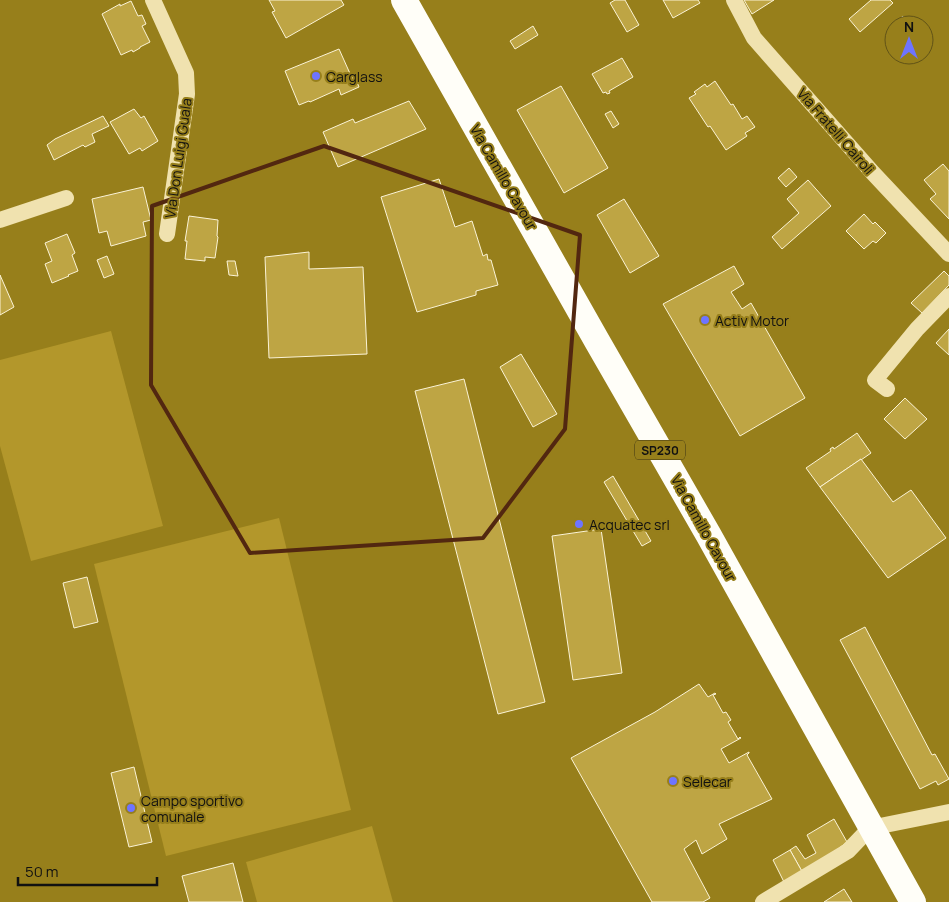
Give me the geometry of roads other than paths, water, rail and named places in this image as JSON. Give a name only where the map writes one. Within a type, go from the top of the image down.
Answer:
[{"type":"main road","name":"Via Camillo Cavour","points":[[404,0],[708,534],[870,828],[913,902]]},
{"type":"street","name":"Via Don Luigi Guala","points":[[153,0],[186,73],[187,94],[167,234]]},
{"type":"street","name":"Via Fratelli Cairoli","points":[[734,0],[754,38],[873,173],[949,254]]},
{"type":"street","points":[[0,220],[66,198]]},
{"type":"street","points":[[887,389],[875,380],[917,329],[949,296]]},
{"type":"street","points":[[763,902],[848,850],[870,828],[949,812]]},
{"type":"place","name":"Carglass","points":[[316,76]]},
{"type":"place","name":"Activ Motor","points":[[705,320]]},
{"type":"place","name":"Acquatec srl","points":[[579,524]]},
{"type":"place","name":"Selecar","points":[[673,781]]},
{"type":"place","name":"Campo sportivo comunale","points":[[131,808]]}]
